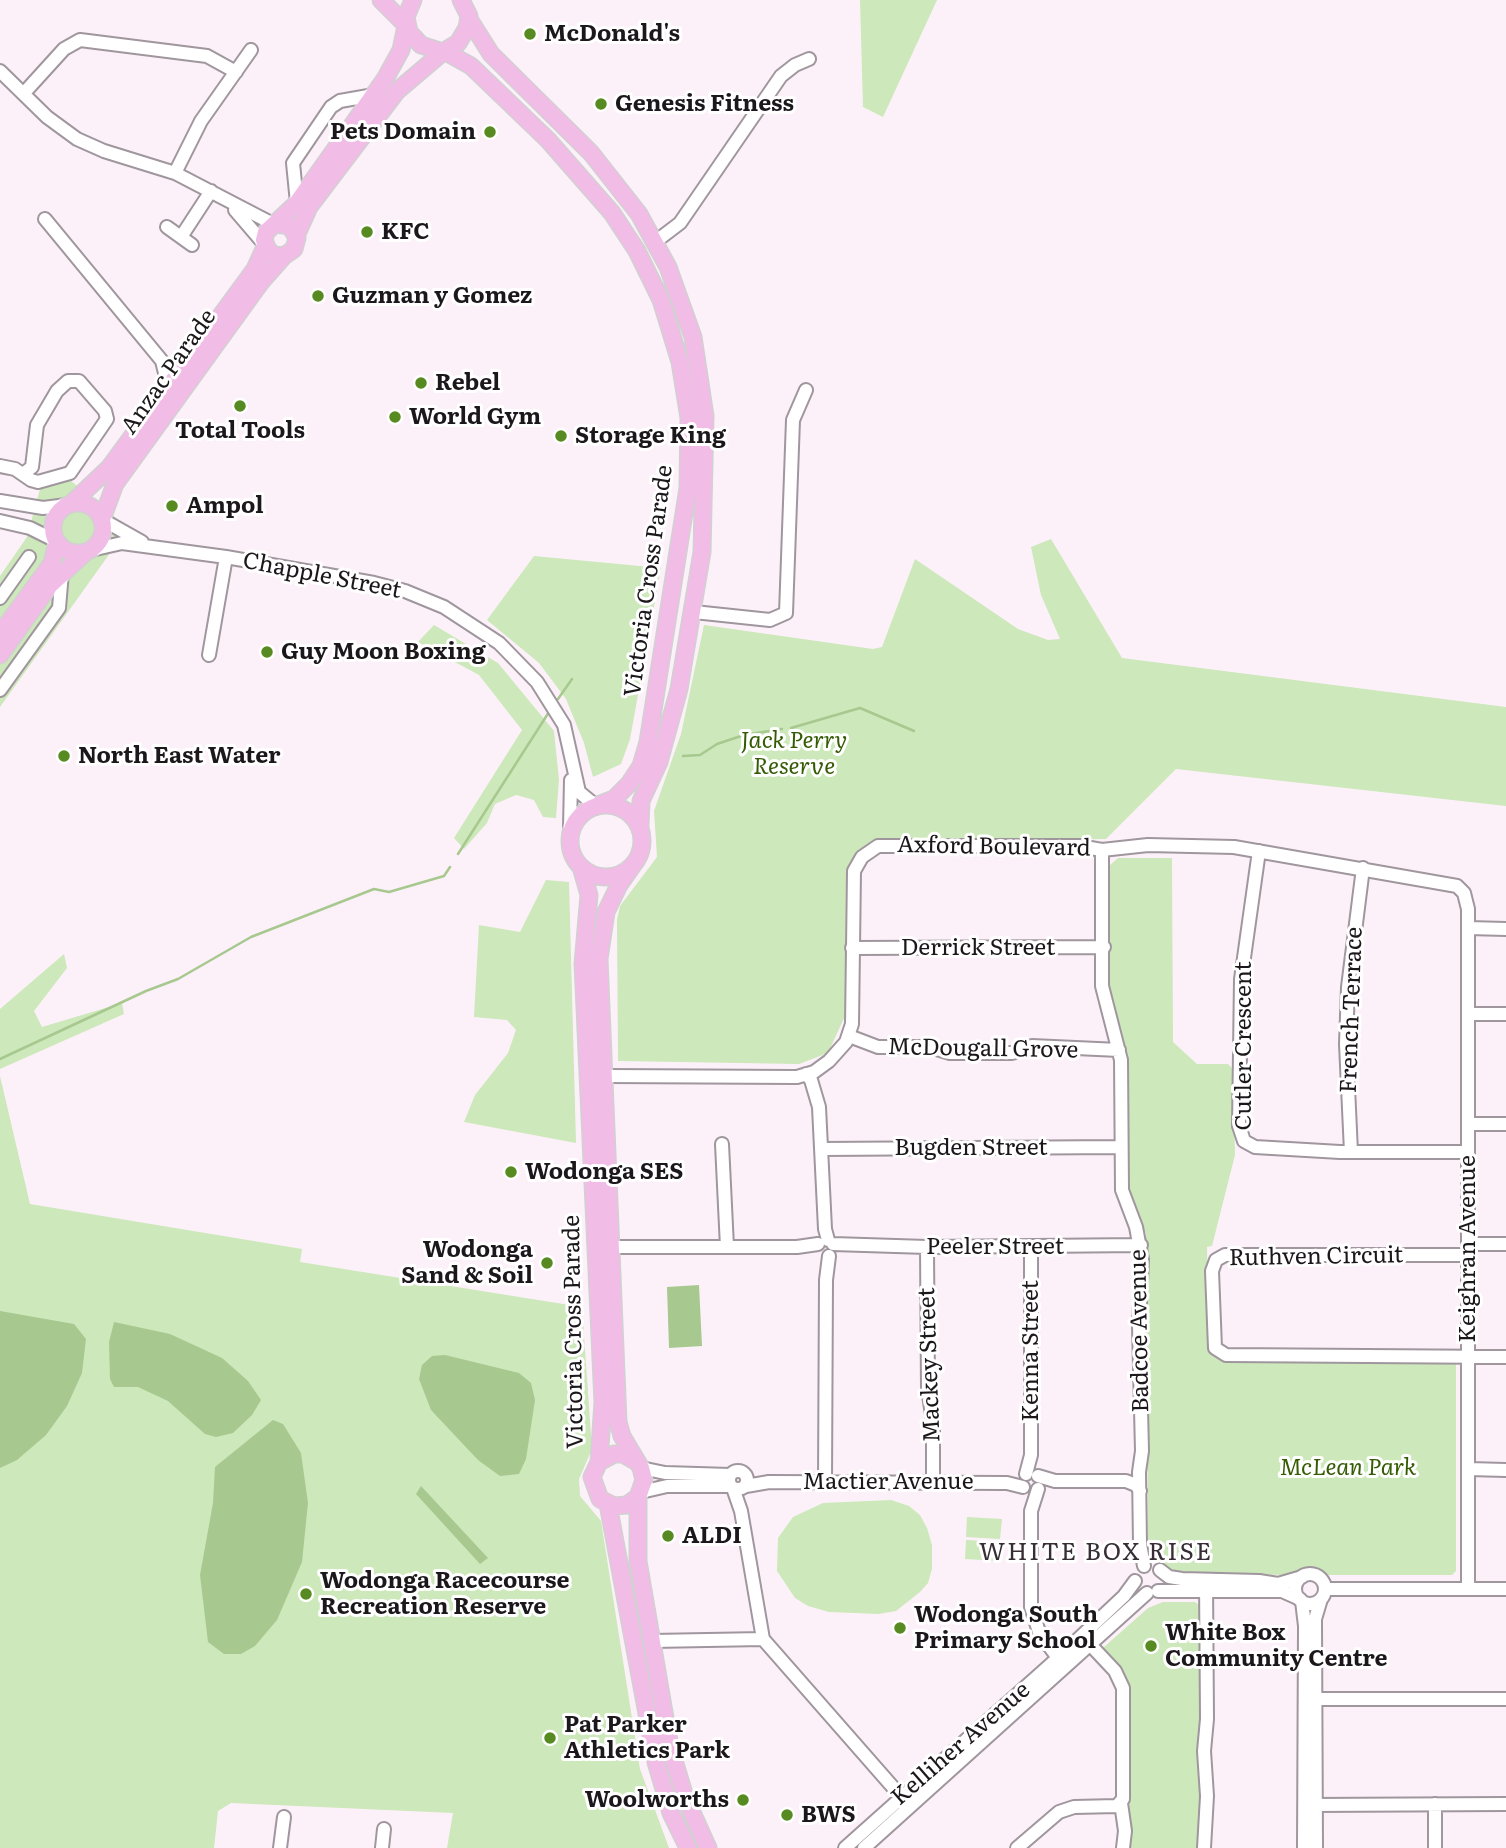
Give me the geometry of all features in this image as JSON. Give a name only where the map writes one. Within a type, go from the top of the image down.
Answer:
[{"type":"main road","name":"Victoria Cross Parade","points":[[381,0],[406,25],[417,43],[444,51],[471,66],[548,140],[606,206],[637,251],[671,328],[685,393],[690,441],[688,488],[646,751],[638,771],[623,792],[597,806]]},
{"type":"main road","points":[[413,0],[400,55],[297,203],[266,232],[265,246],[272,255],[284,256],[294,249],[296,236],[309,206],[397,91],[460,40],[469,12]]},
{"type":"main road","name":"Victoria Cross Parade","points":[[461,0],[491,54],[591,153],[624,194],[655,242],[682,300],[701,375],[705,488],[694,612],[663,752],[641,803],[640,827]]},
{"type":"main road","points":[[526,89],[532,106],[532,125]]},
{"type":"main road","points":[[545,108],[548,140]]},
{"type":"main road","points":[[606,206],[624,194]]},
{"type":"main road","points":[[276,225],[289,226],[296,236]]},
{"type":"main road","name":"Anzac Parade","points":[[70,504],[104,474],[255,269],[265,246]]},
{"type":"main road","name":"Anzac Parade","points":[[102,520],[115,484],[261,282],[284,256]]},
{"type":"main road","points":[[0,634],[58,567],[88,551],[102,538],[102,520],[89,504],[70,504],[54,520],[58,567],[0,655]]},
{"type":"main road","points":[[56,541],[73,552],[88,551]]},
{"type":"main road","points":[[597,806],[622,809],[640,827],[642,846],[633,865],[621,873],[606,876],[581,867],[569,846],[570,828],[579,816],[597,806]]},
{"type":"main road","name":"Victoria Cross Parade","points":[[633,865],[611,899],[601,932],[599,959],[612,1208],[618,1422],[639,1465]]},
{"type":"main road","name":"Victoria Cross Parade","points":[[581,867],[589,895],[583,964],[603,1402],[599,1462]]},
{"type":"main road","points":[[587,1077],[606,1076]]},
{"type":"main road","points":[[594,1209],[612,1208]]},
{"type":"main road","points":[[640,1495],[627,1505],[608,1504],[600,1499],[592,1486],[592,1477],[599,1462],[614,1454],[622,1454],[639,1465],[644,1480],[636,1543],[652,1641],[679,1781],[708,1848]]},
{"type":"main road","points":[[608,1504],[656,1762],[671,1813],[688,1848]]},
{"type":"street","points":[[24,93],[64,49],[80,40],[207,56],[236,72]]},
{"type":"street","points":[[175,173],[201,121],[251,50]]},
{"type":"street","points":[[655,242],[680,223],[781,76],[809,59]]},
{"type":"street","points":[[0,71],[47,117],[77,139],[175,173],[276,225]]},
{"type":"street","points":[[297,203],[293,163],[324,117],[336,103],[374,95]]},
{"type":"street","points":[[181,237],[211,191]]},
{"type":"street","points":[[228,202],[265,246]]},
{"type":"street","points":[[45,219],[158,356],[167,370],[168,385]]},
{"type":"street","points":[[167,227],[192,245]]},
{"type":"street","points":[[158,356],[167,363],[185,361]]},
{"type":"street","points":[[0,466],[10,467],[31,480],[43,482],[70,473],[105,423],[105,411],[79,381],[68,381],[57,391],[37,425],[32,467],[23,474]]},
{"type":"street","points":[[694,612],[770,620],[786,614],[793,420],[806,390]]},
{"type":"street","points":[[0,501],[43,508],[70,504]]},
{"type":"street","name":"Chapple Street","points":[[102,520],[150,545]]},
{"type":"street","points":[[0,521],[30,528],[56,541]]},
{"type":"street","name":"Chapple Street","points":[[88,551],[118,543],[150,545],[226,557],[405,591],[460,616],[499,643],[546,694],[564,725],[572,769],[581,795],[597,806]]},
{"type":"street","points":[[0,598],[29,557]]},
{"type":"street","points":[[209,655],[226,557]]},
{"type":"street","points":[[0,690],[59,608],[58,567],[13,581]]},
{"type":"street","name":"Chapple Street","points":[[570,828],[572,769]]},
{"type":"street","name":"Axford Boulevard","points":[[849,1036],[852,1024],[854,871],[862,857],[878,846],[1079,846],[1102,850],[1148,845],[1234,847],[1452,883],[1464,893],[1468,909]]},
{"type":"street","name":"Badcoe Avenue","points":[[1102,850],[1104,995],[1119,1050],[1123,1094],[1120,1147],[1122,1191],[1140,1245],[1140,1544],[1144,1566]]},
{"type":"street","name":"Cutler Crescent","points":[[1259,851],[1241,979],[1240,1135],[1244,1141],[1255,1147],[1351,1152],[1468,1152]]},
{"type":"street","name":"French Terrace","points":[[1351,1152],[1346,1044],[1348,998],[1363,868]]},
{"type":"street","name":"Keighran Avenue","points":[[1468,909],[1468,1589]]},
{"type":"street","points":[[1468,928],[1506,929]]},
{"type":"street","name":"Derrick Street","points":[[852,948],[1104,947]]},
{"type":"street","points":[[1468,1014],[1506,1014]]},
{"type":"street","points":[[606,1076],[782,1077],[806,1074],[834,1057],[849,1036]]},
{"type":"street","name":"McDougall Grove","points":[[849,1036],[878,1047],[930,1047],[950,1053],[1012,1053],[1032,1046],[1119,1050]]},
{"type":"street","points":[[806,1074],[816,1094],[821,1149],[826,1280],[825,1482]]},
{"type":"street","points":[[1468,1124],[1506,1124]]},
{"type":"street","points":[[722,1144],[727,1247]]},
{"type":"street","name":"Bugden Street","points":[[821,1149],[1120,1147]]},
{"type":"street","points":[[1468,1249],[1506,1244]]},
{"type":"street","name":"Peeler Street","points":[[613,1247],[1140,1245]]},
{"type":"street","name":"Mackey Street","points":[[927,1247],[928,1390],[933,1421],[933,1482]]},
{"type":"street","name":"Kenna Street","points":[[1031,1247],[1031,1606],[1039,1633],[1058,1658]]},
{"type":"street","name":"Ruthven Circuit","points":[[1468,1249],[1225,1255],[1216,1260],[1212,1271],[1212,1340],[1215,1348],[1226,1355],[1468,1356]]},
{"type":"street","points":[[1468,1356],[1506,1357]]},
{"type":"street","name":"Mactier Avenue","points":[[639,1465],[665,1473],[739,1483]]},
{"type":"street","points":[[1468,1469],[1506,1470]]},
{"type":"street","name":"Mactier Avenue","points":[[640,1495],[667,1486],[769,1482],[1126,1481],[1136,1485],[1140,1491]]},
{"type":"street","points":[[739,1483],[741,1511],[763,1639],[905,1801]]},
{"type":"street","points":[[1304,1848],[1310,1805],[1310,1699],[1315,1619],[1323,1594],[1322,1580],[1315,1575],[1278,1584],[1205,1586],[1153,1592],[1139,1589],[1135,1581],[1138,1572],[1144,1566],[1153,1565],[1170,1577],[1205,1586],[1282,1591],[1309,1604],[1323,1594],[1506,1589]]},
{"type":"street","points":[[1153,1592],[1164,1578],[1160,1570]]},
{"type":"street","points":[[1302,1577],[1295,1590],[1301,1600],[1310,1699]]},
{"type":"street","name":"Kelliher Avenue","points":[[845,1848],[905,1801],[1086,1640],[1135,1581]]},
{"type":"street","points":[[1204,1848],[1207,1808],[1205,1586]]},
{"type":"street","name":"Kelliher Avenue","points":[[864,1848],[905,1801],[1058,1658],[1153,1592]]},
{"type":"street","points":[[652,1641],[763,1639]]},
{"type":"street","points":[[1086,1640],[1115,1671],[1124,1692],[1125,1794],[1121,1803],[1125,1831],[1123,1848]]},
{"type":"street","points":[[1310,1699],[1506,1699]]},
{"type":"street","points":[[1017,1848],[1065,1808],[1117,1806],[1121,1803]]},
{"type":"street","points":[[1434,1848],[1435,1804]]},
{"type":"street","points":[[1310,1805],[1506,1804]]},
{"type":"street","points":[[1310,1805],[1316,1848]]},
{"type":"street","points":[[280,1848],[284,1817]]},
{"type":"street","points":[[382,1848],[384,1829]]},
{"type":"green space","points":[[860,0],[937,0],[883,117],[863,107]]},
{"type":"green space","points":[[70,480],[128,528],[0,707],[0,576],[27,537],[40,489]]},
{"type":"green space","name":"Jack Perry Reserve","points":[[1051,539],[1122,658],[1506,707],[1506,806],[1176,769],[1106,839],[872,842],[856,854],[849,864],[846,877],[845,1016],[828,1053],[799,1064],[618,1061],[617,920],[620,906],[657,857],[654,811],[681,734],[704,625],[873,649],[882,647],[915,559],[1018,629],[1048,640],[1060,639],[1041,595],[1031,547]]},
{"type":"green space","points":[[534,556],[661,568],[630,739],[621,764],[593,777],[584,743],[566,699],[539,663],[487,620]]},
{"type":"green space","points":[[434,625],[498,663],[554,731],[559,780],[556,818],[543,817],[534,800],[516,795],[495,804],[487,823],[464,849],[454,838],[522,730],[479,675],[418,642]]},
{"type":"green space","name":"McLean Park","points":[[1118,858],[1172,858],[1173,1042],[1197,1064],[1228,1064],[1233,1069],[1235,1155],[1212,1246],[1207,1247],[1209,1348],[1223,1360],[1453,1361],[1456,1364],[1456,1571],[1452,1575],[1325,1575],[1303,1571],[1293,1575],[1183,1574],[1158,1564],[1148,1549],[1146,1234],[1127,1194],[1128,1056],[1109,995],[1109,866]]},
{"type":"green space","points":[[546,880],[569,882],[576,1143],[464,1122],[475,1095],[508,1053],[516,1030],[507,1020],[474,1017],[479,925],[520,932]]},
{"type":"green space","points":[[64,954],[67,968],[34,1011],[42,1027],[122,1003],[124,1014],[0,1069],[0,1009]]},
{"type":"green space","name":"Wodonga Racecourse Recreation Reserve","points":[[0,1076],[30,1204],[302,1249],[300,1262],[582,1307],[592,1449],[579,1479],[580,1496],[601,1521],[640,1769],[669,1848],[447,1848],[453,1813],[231,1803],[218,1811],[214,1848],[0,1848]]},
{"type":"green space","points":[[891,1500],[909,1506],[920,1515],[927,1528],[932,1545],[932,1569],[928,1583],[920,1592],[896,1611],[879,1614],[829,1612],[808,1606],[795,1598],[777,1571],[778,1538],[793,1517],[823,1503]]},
{"type":"green space","points":[[967,1517],[1002,1519],[1000,1539],[966,1537]]},
{"type":"green space","points":[[966,1540],[1001,1542],[1000,1561],[965,1559]]},
{"type":"green space","points":[[1163,1602],[1195,1602],[1199,1605],[1199,1848],[1129,1848],[1130,1692],[1124,1676],[1104,1652],[1104,1647],[1148,1608]]},
{"type":"shaded area","points":[[699,1285],[702,1346],[669,1348],[667,1287]]},
{"type":"shaded area","points":[[0,1311],[74,1324],[86,1339],[82,1373],[67,1406],[46,1435],[17,1460],[0,1468]]},
{"type":"shaded area","points":[[114,1322],[170,1334],[222,1358],[248,1381],[261,1400],[252,1415],[233,1433],[216,1437],[205,1434],[168,1401],[138,1387],[114,1387],[110,1379],[109,1342]]},
{"type":"shaded area","points":[[445,1355],[519,1373],[531,1383],[535,1400],[526,1459],[519,1474],[500,1476],[478,1460],[431,1410],[419,1379],[422,1365],[432,1356]]},
{"type":"shaded area","points":[[273,1420],[283,1424],[301,1453],[308,1503],[302,1562],[277,1620],[255,1646],[241,1654],[224,1654],[208,1642],[200,1575],[213,1503],[215,1467]]},
{"type":"shaded area","points":[[421,1486],[488,1558],[480,1564],[416,1494]]},
{"type":"waterway","points":[[558,699],[572,679]]},
{"type":"waterway","points":[[791,728],[860,708],[914,731]]},
{"type":"waterway","points":[[458,854],[549,712]]},
{"type":"waterway","points":[[683,756],[700,755],[717,744],[744,735],[782,729]]},
{"type":"waterway","points":[[0,1059],[146,991],[178,979],[251,937],[374,889],[389,892],[444,876],[450,867]]},
{"type":"place","name":"McDonald's","points":[[530,34]]},
{"type":"place","name":"Genesis Fitness","points":[[601,104]]},
{"type":"place","name":"Pets Domain","points":[[490,132]]},
{"type":"place","name":"KFC","points":[[367,232]]},
{"type":"place","name":"Guzman y Gomez","points":[[318,296]]},
{"type":"place","name":"Rebel","points":[[421,383]]},
{"type":"place","name":"Total Tools","points":[[240,406]]},
{"type":"place","name":"World Gym","points":[[395,417]]},
{"type":"place","name":"Storage King","points":[[561,436]]},
{"type":"place","name":"Ampol","points":[[172,506]]},
{"type":"place","name":"Guy Moon Boxing","points":[[267,652]]},
{"type":"place","name":"North East Water","points":[[64,756]]},
{"type":"place","name":"Wodonga SES","points":[[511,1172]]},
{"type":"place","name":"Wodonga Sand & Soil","points":[[547,1263]]},
{"type":"place","name":"ALDI","points":[[668,1536]]},
{"type":"place","name":"Wodonga Racecourse Recreation Reserve","points":[[306,1594]]},
{"type":"place","name":"Wodonga South Primary School","points":[[900,1628]]},
{"type":"place","name":"White Box Community Centre","points":[[1151,1646]]},
{"type":"place","name":"Pat Parker Athletics Park","points":[[550,1738]]},
{"type":"place","name":"Woolworths","points":[[743,1800]]},
{"type":"place","name":"BWS","points":[[787,1815]]},
{"type":"district","name":"WHITE BOX RISE","points":[[1096,1553]]}]
